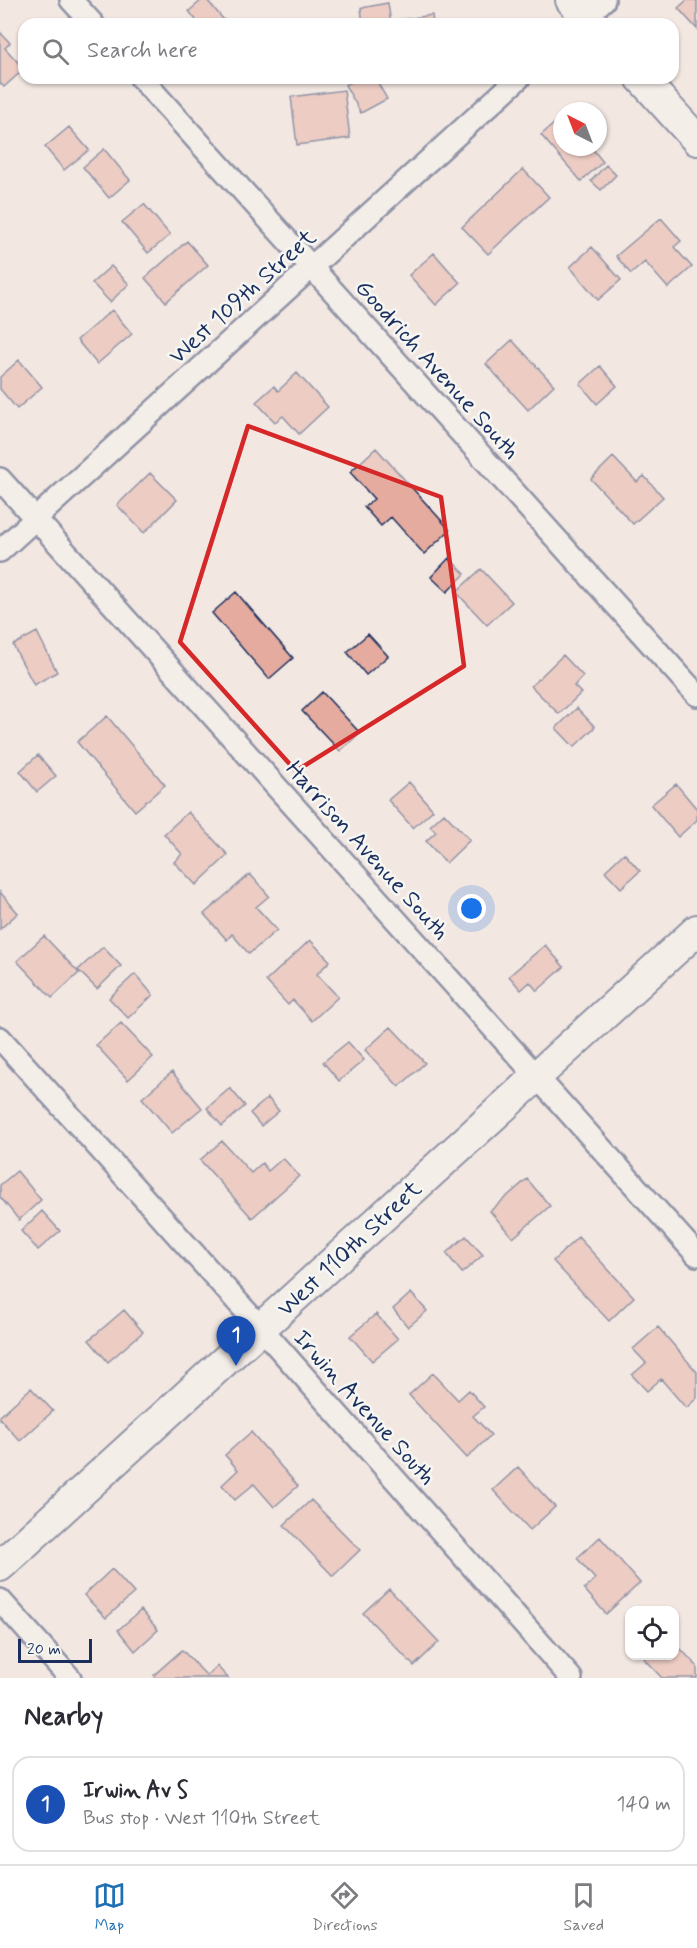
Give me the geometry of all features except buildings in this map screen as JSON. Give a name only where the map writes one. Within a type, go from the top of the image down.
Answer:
[{"type":"street","points":[[71,0],[88,18]]},
{"type":"street","name":"Goodrich Avenue South","points":[[146,84],[697,695]]},
{"type":"street","name":"West 109th Street","points":[[0,551],[512,84]]},
{"type":"street","points":[[646,84],[697,140]]},
{"type":"street","name":"Harrison Avenue South","points":[[0,479],[697,1255]]},
{"type":"street","name":"West 110th Street","points":[[0,1566],[697,930]]},
{"type":"street","name":"Irwin Avenue South","points":[[0,1038],[571,1678]]},
{"type":"street","points":[[0,1600],[70,1678]]},
{"type":"highlighted area","points":[[248,426],[441,497],[464,666],[296,771],[180,642]]},
{"type":"place","name":"Irwin Av S","points":[[236,1366]]}]
